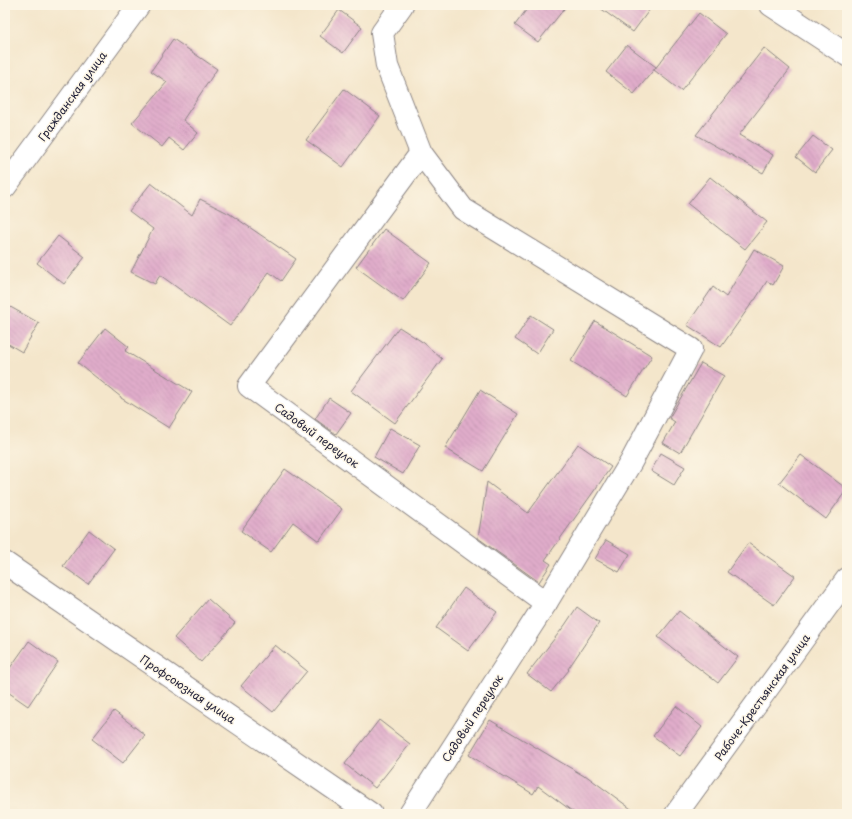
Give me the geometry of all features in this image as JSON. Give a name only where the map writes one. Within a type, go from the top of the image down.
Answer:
[{"type":"street","name":"Гражданская улица","points":[[5,187],[139,5]]},
{"type":"street","points":[[402,5],[382,33],[387,66],[421,153],[463,210],[691,348],[631,462],[546,603]]},
{"type":"street","points":[[771,5],[847,55]]},
{"type":"street","name":"Садовый переулок","points":[[410,814],[546,603],[249,386],[421,153]]},
{"type":"street","name":"Профсоюзная улица","points":[[5,563],[371,814]]},
{"type":"street","name":"Рабоче-Крестьянская улица","points":[[676,814],[847,579]]},
{"type":"building","points":[[530,5],[567,5],[538,42],[515,25]]},
{"type":"building","points":[[596,5],[653,5],[633,32]]},
{"type":"building","points":[[339,10],[362,27],[343,53],[320,36]]},
{"type":"building","points":[[699,13],[726,34],[681,91],[654,70]]},
{"type":"building","points":[[173,39],[217,69],[183,120],[198,133],[184,150],[169,138],[162,147],[132,123],[167,82],[151,71]]},
{"type":"building","points":[[627,45],[656,67],[634,94],[606,72]]},
{"type":"building","points":[[764,48],[790,69],[739,135],[773,155],[763,173],[696,135]]},
{"type":"building","points":[[344,89],[380,116],[343,167],[306,140]]},
{"type":"building","points":[[813,136],[832,150],[815,172],[796,157]]},
{"type":"building","points":[[710,177],[767,222],[745,249],[688,204]]},
{"type":"building","points":[[151,183],[192,215],[200,199],[230,214],[296,259],[281,281],[269,272],[230,326],[160,275],[155,284],[131,272],[153,229],[129,211]]},
{"type":"building","points":[[384,229],[431,263],[403,301],[356,267]]},
{"type":"building","points":[[58,236],[85,257],[64,284],[37,263]]},
{"type":"building","points":[[754,249],[784,266],[773,285],[767,281],[721,347],[687,325],[713,287],[726,297]]},
{"type":"building","points":[[5,304],[39,323],[22,352],[5,342]]},
{"type":"building","points":[[531,315],[553,329],[537,354],[515,339]]},
{"type":"building","points":[[595,321],[652,356],[627,396],[571,361]]},
{"type":"building","points":[[399,327],[424,343],[442,359],[395,423],[351,391]]},
{"type":"building","points":[[105,328],[129,347],[125,351],[192,392],[169,428],[121,398],[78,363]]},
{"type":"building","points":[[701,363],[724,376],[680,453],[663,443],[675,422],[669,418]]},
{"type":"building","points":[[480,390],[518,414],[483,471],[445,448]]},
{"type":"building","points":[[329,398],[351,413],[336,434],[315,419]]},
{"type":"building","points":[[390,428],[420,445],[403,474],[374,457]]},
{"type":"building","points":[[578,444],[611,467],[545,560],[551,564],[539,582],[478,538],[487,482],[528,513]]},
{"type":"building","points":[[661,453],[685,467],[674,485],[651,471]]},
{"type":"building","points":[[801,455],[847,489],[826,519],[779,483]]},
{"type":"building","points":[[285,469],[342,509],[319,541],[293,522],[271,552],[241,531]]},
{"type":"building","points":[[89,530],[114,549],[88,584],[63,566]]},
{"type":"building","points":[[606,540],[630,554],[619,572],[595,559]]},
{"type":"building","points":[[748,543],[795,576],[774,605],[727,572]]},
{"type":"building","points":[[464,588],[497,612],[468,651],[436,628]]},
{"type":"building","points":[[208,599],[235,623],[201,662],[174,638]]},
{"type":"building","points":[[577,607],[599,623],[568,669],[569,670],[551,692],[527,674]]},
{"type":"building","points":[[679,611],[738,657],[718,683],[658,637]]},
{"type":"building","points":[[29,641],[58,662],[28,706],[5,690],[5,675]]},
{"type":"building","points":[[275,645],[307,671],[273,712],[241,686]]},
{"type":"building","points":[[676,706],[702,727],[680,756],[653,736]]},
{"type":"building","points":[[114,711],[145,735],[123,763],[92,739]]},
{"type":"building","points":[[379,720],[410,744],[375,788],[345,764]]},
{"type":"building","points":[[490,720],[584,776],[585,775],[638,814],[576,814],[538,786],[533,794],[469,755]]}]
